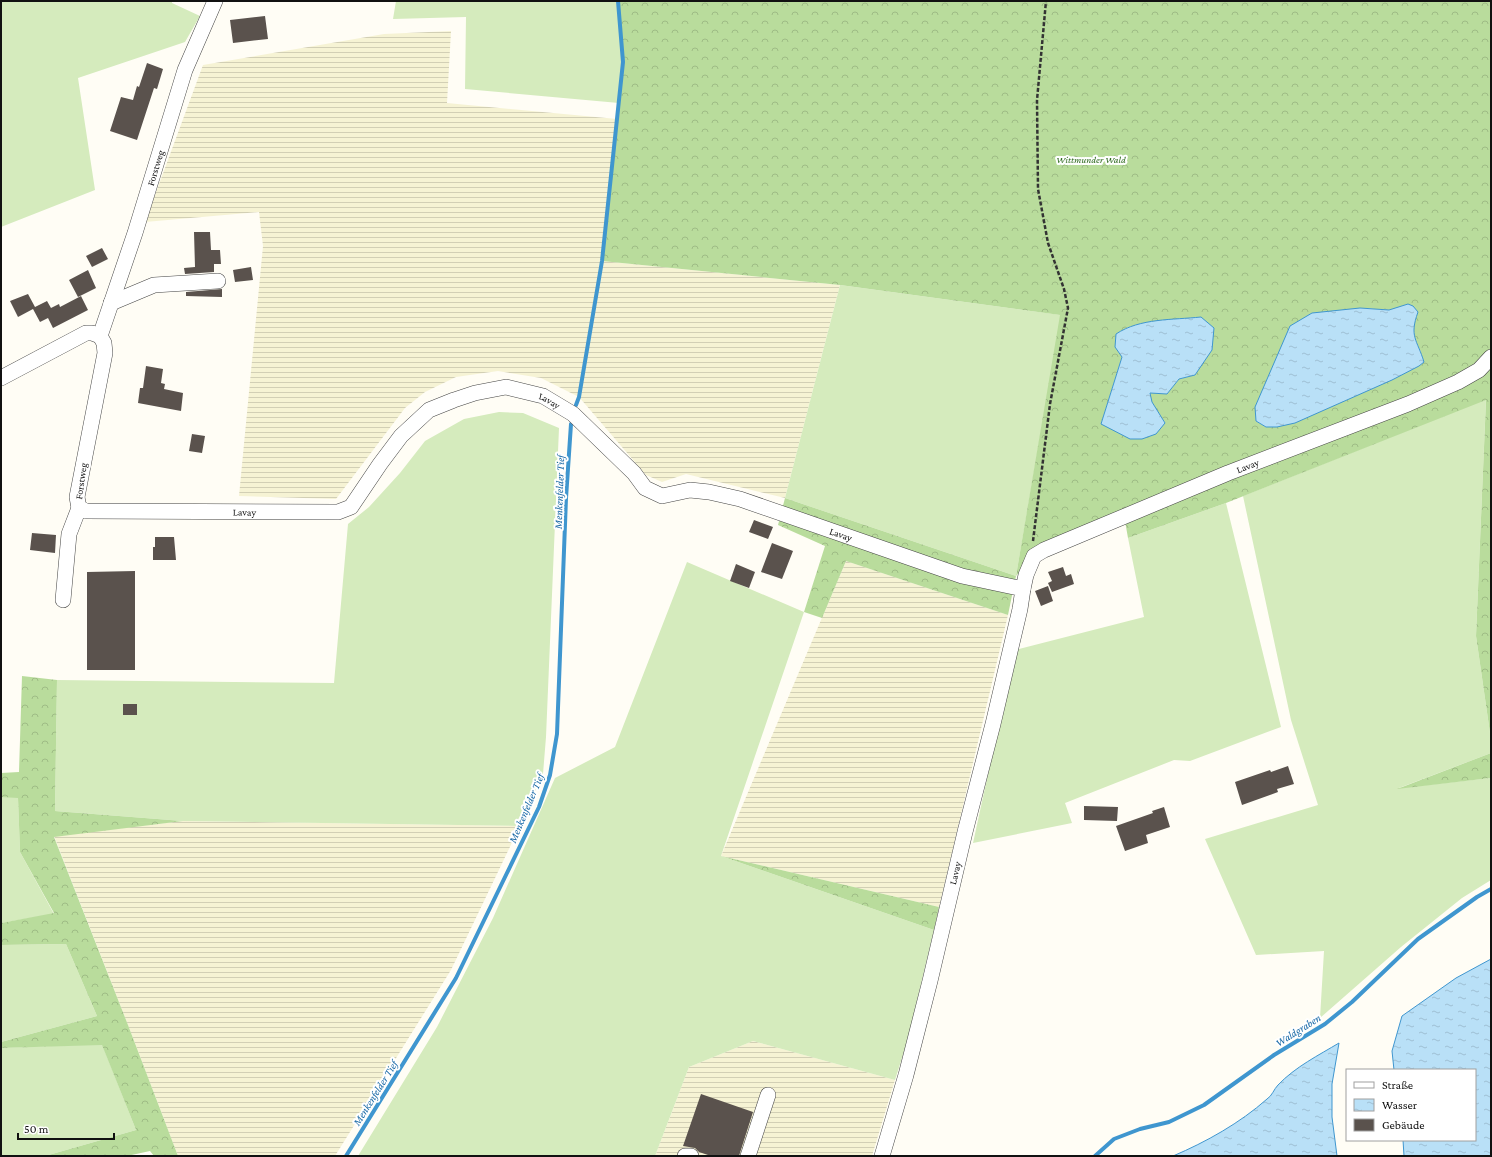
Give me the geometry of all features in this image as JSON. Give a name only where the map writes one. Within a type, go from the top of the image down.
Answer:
[{"type":"street","name":"Forstweg","points":[[79,508],[77,497],[105,353],[104,344],[100,336],[135,233],[185,70],[215,1]]},
{"type":"street","points":[[111,303],[154,285],[218,280]]},
{"type":"street","points":[[1,378],[86,333],[92,333],[100,336]]},
{"type":"street","name":"Lavay","points":[[882,1156],[906,1075],[993,724],[1020,609],[1026,575],[1034,556],[1044,550],[1228,473],[1408,404],[1458,382],[1479,370],[1491,357]]},
{"type":"street","name":"Lavay","points":[[79,508],[86,511],[338,512],[351,508],[380,464],[401,436],[429,410],[476,393],[506,387],[543,396],[574,414],[594,432],[634,474],[645,488],[662,496],[690,490],[709,492],[740,499],[962,576],[1023,589]]},
{"type":"street","points":[[63,600],[68,534],[79,508]]},
{"type":"street","points":[[748,1156],[768,1095]]},
{"type":"street","points":[[685,1156],[691,1156]]},
{"type":"path","points":[[1034,556],[1033,539],[1050,404],[1068,308],[1064,290],[1048,243],[1038,189],[1037,100],[1046,1]]},
{"type":"shaded area","points":[[451,31],[447,103],[617,119],[602,261],[840,285],[785,498],[686,474],[662,482],[646,475],[579,397],[541,378],[498,371],[456,377],[425,392],[405,408],[336,499],[239,496],[263,246],[259,212],[145,222],[203,65],[384,34]]},
{"type":"shaded area","points":[[846,561],[1008,615],[939,907],[721,856]]},
{"type":"shaded area","points":[[183,821],[520,826],[451,970],[335,1156],[178,1156],[54,836]]},
{"type":"shaded area","points":[[753,1041],[895,1080],[872,1156],[655,1156],[689,1067]]},
{"type":"green space","points":[[1,1],[172,1],[172,3],[200,16],[185,42],[78,78],[95,190],[1,227]]},
{"type":"green space","points":[[396,1],[618,1],[623,62],[619,103],[465,89],[466,17],[393,19]]},
{"type":"green space","name":"Wittmunder Wald","points":[[618,1],[1491,1],[1491,740],[1476,636],[1486,400],[1226,503],[1128,538],[1125,521],[1034,556],[1016,576],[1060,315],[840,285],[602,261],[623,62]],"holes":[[[1360,308],[1389,310],[1413,325],[1414,339],[1421,352],[1277,427],[1266,427],[1256,421]],[[1201,317],[1202,363],[1195,375],[1179,379],[1167,394],[1150,392],[1151,402],[1165,423],[1101,424],[1122,357],[1126,328],[1150,322]]]},
{"type":"green space","points":[[840,285],[1061,315],[1016,576],[785,498]]},
{"type":"green space","points":[[1486,399],[1476,636],[1491,740],[1491,753],[1399,788],[1491,778],[1491,880],[1462,898],[1401,947],[1320,1018],[1324,951],[1256,955],[1205,839],[1318,805],[1291,720],[1243,496]]},
{"type":"green space","points":[[499,412],[523,413],[559,428],[546,737],[543,774],[520,826],[183,821],[55,811],[57,680],[334,683],[348,524],[369,507],[400,473],[425,441],[464,419]]},
{"type":"green space","points":[[785,498],[1016,576],[1008,615],[846,561],[822,618],[804,612],[825,546],[778,525]]},
{"type":"green space","points":[[1226,503],[1281,727],[1190,761],[1174,760],[1065,803],[1072,823],[973,843],[1015,650],[1144,617],[1128,538]]},
{"type":"green space","points":[[687,562],[804,612],[721,856],[934,930],[907,1042],[895,1080],[753,1041],[689,1067],[655,1156],[358,1156],[437,1027],[493,918],[555,778],[615,747]]},
{"type":"green space","points":[[22,676],[57,680],[55,811],[183,821],[54,837],[178,1156],[154,1156],[150,1151],[127,1156],[45,1156],[136,1130],[102,1045],[1,1048],[1,1042],[97,1016],[66,944],[1,945],[1,923],[54,913],[20,852],[18,798],[1,797],[1,773],[19,772]]},
{"type":"green space","points":[[1491,753],[1491,778],[1397,789]]},
{"type":"green space","points":[[1,797],[18,797],[20,852],[54,914],[1,923]]},
{"type":"green space","points":[[721,856],[939,907],[934,930]]},
{"type":"green space","points":[[66,944],[97,1016],[1,1042],[1,945]]},
{"type":"green space","points":[[102,1044],[136,1130],[45,1156],[1,1156],[1,1048]]},
{"type":"water","points":[[1408,304],[1413,306],[1418,312],[1415,320],[1414,333],[1424,362],[1419,366],[1392,380],[1295,423],[1277,427],[1266,427],[1256,421],[1255,407],[1290,326],[1312,313],[1360,308],[1389,310]]},
{"type":"water","points":[[1201,317],[1214,328],[1212,350],[1195,375],[1179,379],[1167,394],[1150,393],[1152,402],[1165,423],[1156,434],[1142,439],[1130,439],[1101,424],[1122,357],[1115,347],[1116,334],[1135,325],[1146,322]]},
{"type":"water","points":[[1491,959],[1491,1156],[1404,1156],[1403,1141],[1476,1141],[1476,1069],[1394,1069],[1392,1051],[1402,1016],[1456,978]]},
{"type":"water","points":[[1339,1043],[1332,1084],[1332,1117],[1337,1156],[1173,1156],[1198,1145],[1246,1116],[1269,1098],[1278,1085],[1292,1073],[1307,1062]]},
{"type":"building","points":[[265,16],[268,39],[233,43],[230,20]]},
{"type":"building","points":[[147,63],[163,69],[157,89],[154,88],[137,140],[110,131],[121,97],[133,100],[137,86],[139,87]]},
{"type":"building","points":[[194,232],[210,232],[211,250],[220,250],[221,264],[214,264],[214,272],[185,274],[184,268],[195,267]]},
{"type":"building","points":[[102,248],[108,259],[92,267],[86,256]]},
{"type":"building","points":[[251,267],[253,280],[235,282],[233,270]]},
{"type":"building","points":[[88,270],[96,288],[78,297],[69,280]]},
{"type":"building","points":[[222,289],[222,297],[186,296],[186,292]]},
{"type":"building","points":[[28,294],[35,307],[47,301],[51,308],[59,304],[60,307],[81,296],[88,310],[53,328],[48,318],[40,322],[33,309],[18,317],[10,301]]},
{"type":"building","points":[[146,366],[163,369],[161,383],[165,384],[164,389],[183,393],[181,411],[138,403],[140,388],[143,388]]},
{"type":"building","points":[[192,434],[205,436],[202,453],[189,451]]},
{"type":"building","points":[[754,520],[773,527],[768,539],[749,532]]},
{"type":"building","points":[[32,533],[56,535],[55,553],[30,550]]},
{"type":"building","points":[[155,537],[174,537],[176,560],[153,560]]},
{"type":"building","points":[[772,543],[793,551],[782,579],[761,572]]},
{"type":"building","points":[[736,564],[755,572],[749,588],[730,581]]},
{"type":"building","points":[[1063,567],[1066,576],[1071,574],[1074,584],[1052,592],[1048,583],[1052,581],[1048,572]]},
{"type":"building","points":[[135,571],[135,670],[87,670],[87,572]]},
{"type":"building","points":[[1048,586],[1053,601],[1041,606],[1035,591]]},
{"type":"building","points":[[123,704],[137,704],[137,715],[123,715]]},
{"type":"building","points":[[1288,766],[1294,784],[1277,789],[1278,792],[1242,805],[1235,782],[1270,770],[1271,772]]},
{"type":"building","points":[[1084,806],[1118,807],[1117,821],[1084,820]]},
{"type":"building","points":[[1164,807],[1170,827],[1146,835],[1148,843],[1125,851],[1116,826],[1153,813],[1152,811]]},
{"type":"building","points":[[701,1094],[753,1112],[739,1156],[711,1156],[699,1152],[695,1148],[683,1146]]},
{"type":"waterway","points":[[576,405],[579,397],[602,261],[623,62],[618,1]]},
{"type":"waterway","name":"Menkenfelder Tief","points":[[346,1156],[456,978],[539,807],[550,775],[557,734],[566,498],[571,424]]},
{"type":"waterway","name":"Waldgraben","points":[[1095,1156],[1114,1139],[1140,1129],[1169,1122],[1204,1105],[1274,1055],[1325,1024],[1352,1002],[1418,939],[1477,897],[1491,889]]}]
